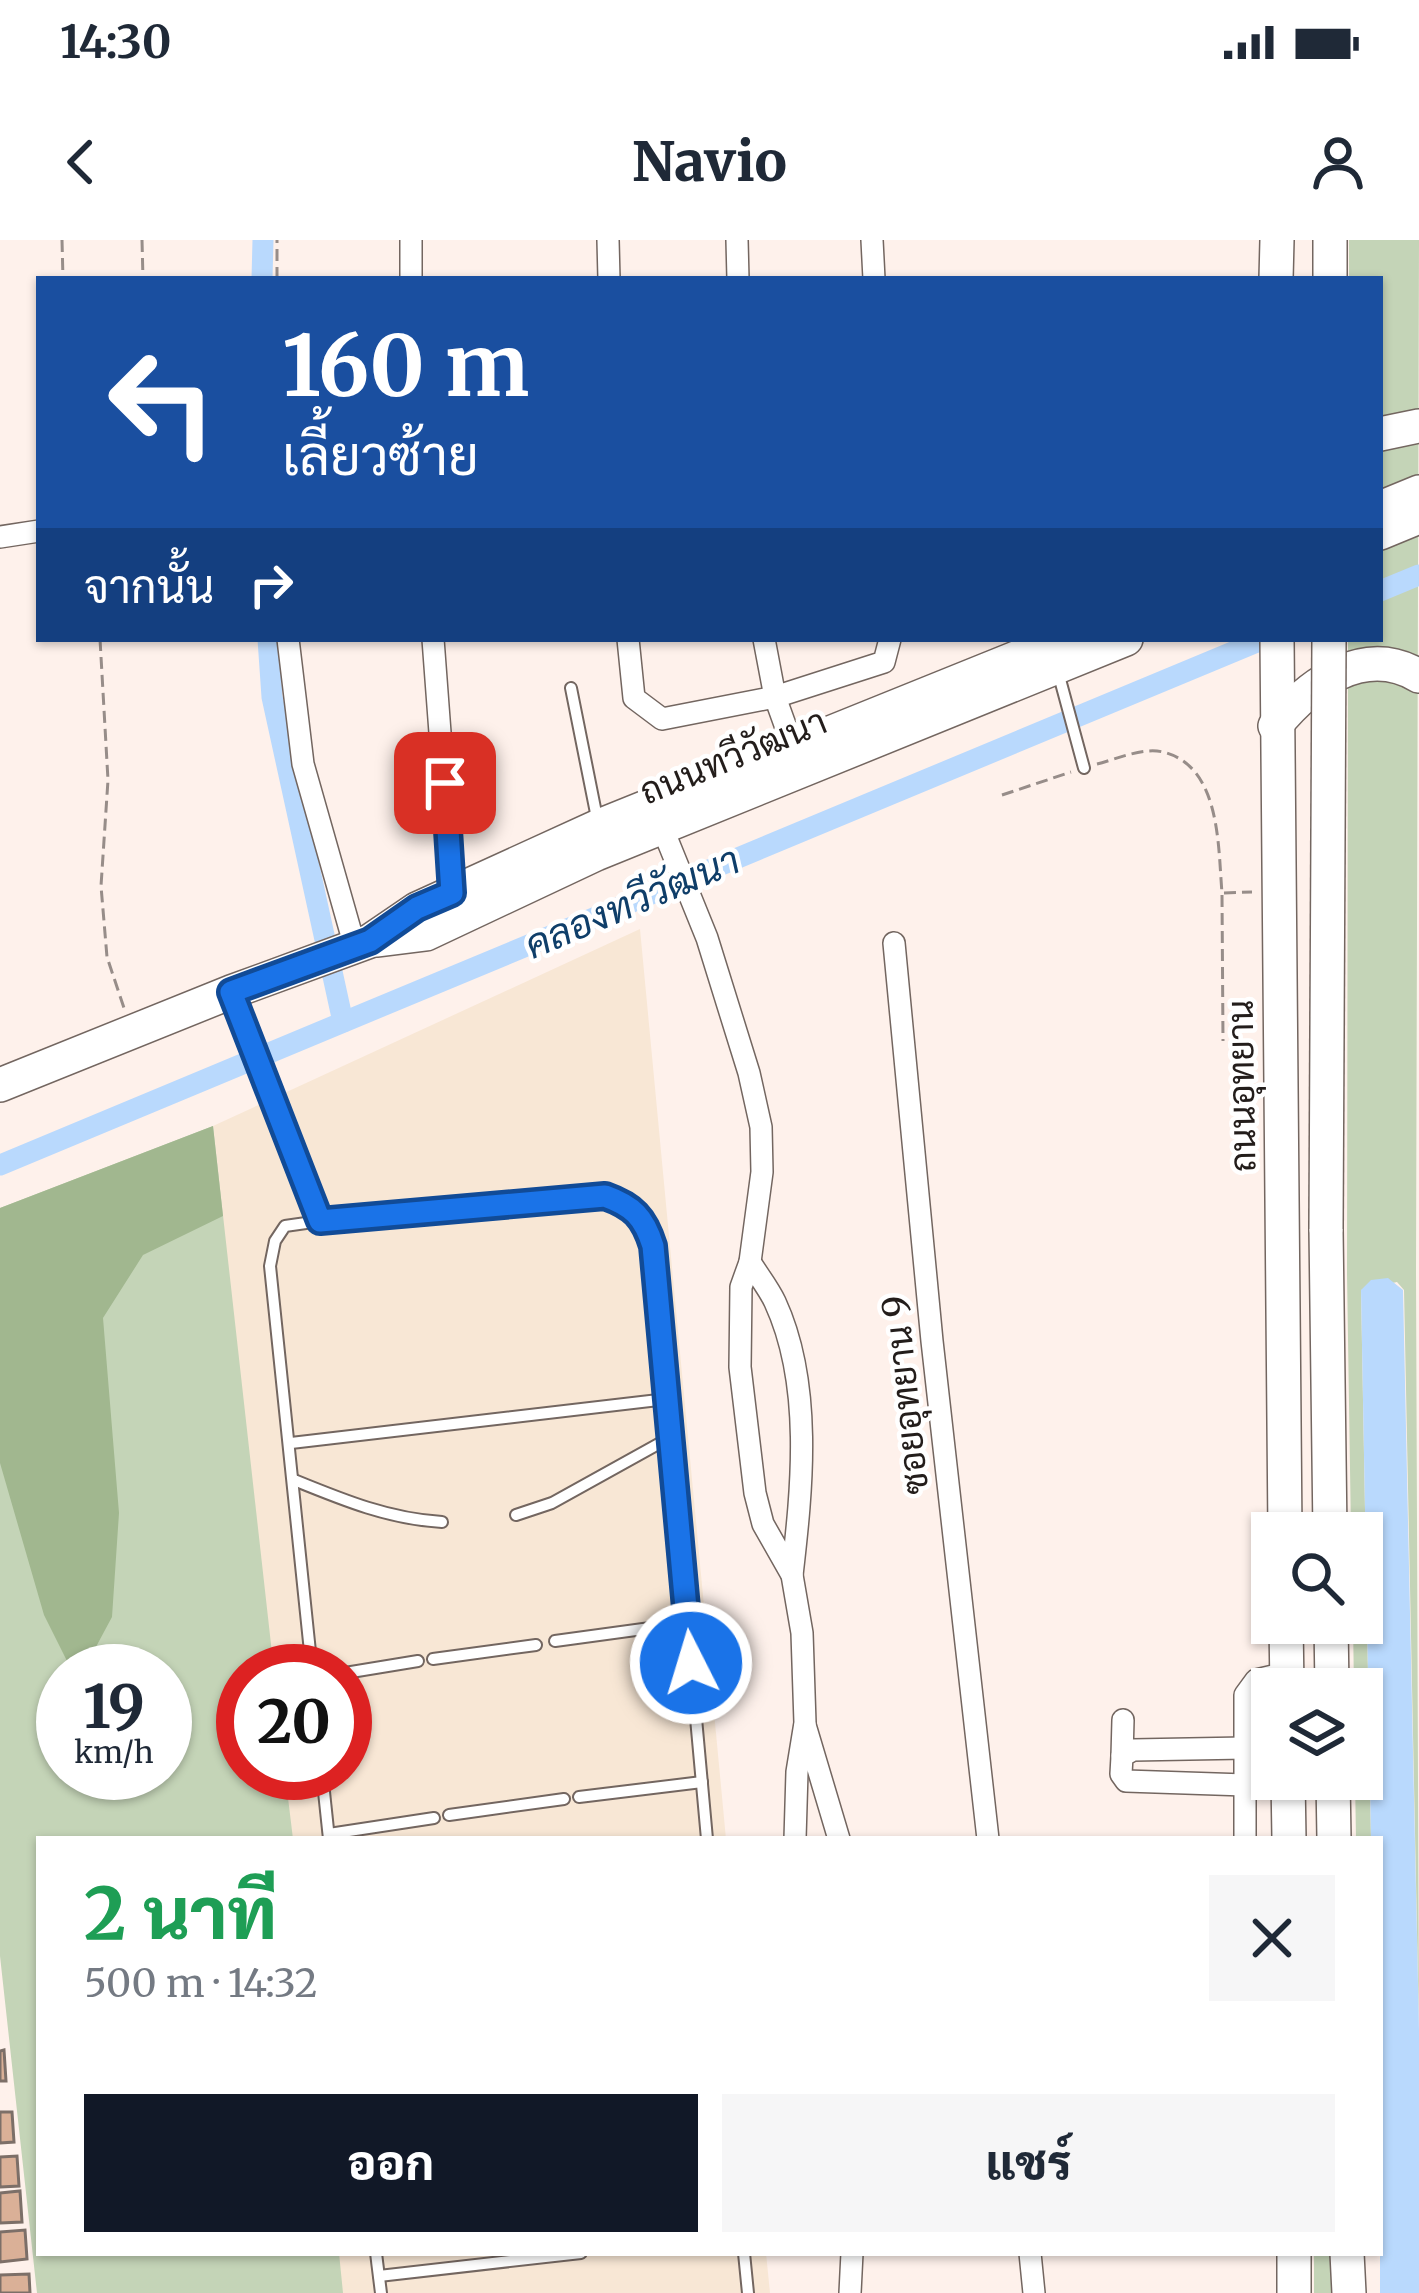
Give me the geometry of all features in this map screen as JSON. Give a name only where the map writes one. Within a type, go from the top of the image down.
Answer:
[{"type":"main road","points":[[1276,276],[1277,240]]},
{"type":"main road","points":[[1330,240],[1330,276]]},
{"type":"main road","points":[[1383,433],[1419,426]]},
{"type":"main road","points":[[1383,507],[1419,492]]},
{"type":"main road","points":[[1383,532],[1419,518]]},
{"type":"main road","name":"ถนนทวีวัฒนา","points":[[344,950],[417,908],[599,826],[794,747],[1118,642]]},
{"type":"main road","name":"ถนนอุทยาน","points":[[1277,642],[1285,1512]]},
{"type":"main road","points":[[1329,642],[1330,1512]]},
{"type":"main road","name":"ถนนทวีวัฒนา","points":[[0,1085],[344,950],[426,934],[668,843],[1060,664]]},
{"type":"main road","points":[[1276,712],[1343,669],[1372,664],[1419,676]]},
{"type":"main road","points":[[1288,1800],[1288,1836]]},
{"type":"main road","points":[[1333,1800],[1334,1836]]},
{"type":"main road","points":[[1294,2256],[1294,2293]]},
{"type":"main road","points":[[1347,2256],[1349,2293]]},
{"type":"street","points":[[411,240],[411,276]]},
{"type":"street","points":[[608,240],[609,276]]},
{"type":"street","points":[[737,240],[738,276]]},
{"type":"street","points":[[872,240],[874,276]]},
{"type":"street","points":[[0,537],[36,531]]},
{"type":"street","points":[[288,642],[304,764],[344,950]]},
{"type":"street","points":[[433,642],[452,893]]},
{"type":"street","points":[[628,642],[634,698],[662,719],[775,697],[884,662],[889,642]]},
{"type":"street","points":[[765,642],[775,697],[794,747]]},
{"type":"street","points":[[668,843],[710,949],[761,1127],[762,1172],[750,1262],[741,1287],[746,1424],[764,1524],[792,1575]]},
{"type":"street","name":"ซอยอุทยาน 9","points":[[894,943],[934,1365],[988,1836]]},
{"type":"street","points":[[750,1262],[775,1302],[792,1360],[801,1420],[802,1488],[792,1575],[802,1633],[805,1724],[797,1772],[795,1836]]},
{"type":"street","points":[[1245,1836],[1245,1695],[1251,1684]]},
{"type":"street","points":[[1123,1720],[1121,1774],[1126,1781],[1245,1785]]},
{"type":"street","points":[[805,1724],[838,1836]]},
{"type":"street","points":[[1122,1756],[1133,1750],[1245,1748]]},
{"type":"street","points":[[850,2293],[852,2256]]},
{"type":"street","points":[[1030,2256],[1034,2293]]},
{"type":"lane","points":[[1060,664],[1084,767]]},
{"type":"lane","points":[[571,688],[599,826]]},
{"type":"lane","points":[[231,992],[320,1221]]},
{"type":"lane","points":[[309,1644],[270,1266],[275,1241],[285,1226],[605,1196],[629,1205],[646,1222],[653,1246],[707,1836]]},
{"type":"lane","points":[[291,1443],[667,1399]]},
{"type":"lane","points":[[516,1515],[551,1503],[670,1437]]},
{"type":"lane","points":[[294,1480],[369,1510],[406,1520],[442,1522]]},
{"type":"lane","points":[[555,1641],[687,1623]]},
{"type":"lane","points":[[433,1659],[536,1645]]},
{"type":"lane","points":[[372,1669],[418,1661]]},
{"type":"lane","points":[[579,1797],[701,1782]]},
{"type":"lane","points":[[449,1815],[564,1799]]},
{"type":"lane","points":[[325,1800],[329,1836]]},
{"type":"lane","points":[[335,1836],[434,1818]]},
{"type":"lane","points":[[376,2256],[380,2293]]},
{"type":"lane","points":[[379,2276],[525,2256]]},
{"type":"lane","points":[[744,2256],[748,2293]]},
{"type":"path","points":[[62,240],[63,276]]},
{"type":"path","points":[[142,240],[143,276]]},
{"type":"path","points":[[277,240],[277,276]]},
{"type":"path","points":[[100,642],[108,780],[101,886],[107,957],[132,1032]]},
{"type":"path","points":[[101,647],[105,642]]},
{"type":"path","points":[[1002,795],[1147,752],[1164,752],[1186,764],[1206,789],[1217,826],[1223,1041]]},
{"type":"path","points":[[1222,893],[1277,891]]},
{"type":"shaded area","points":[[640,929],[726,1836],[288,1836],[284,1800],[372,1800],[372,1644],[267,1644],[213,1126]]},
{"type":"shaded area","points":[[331,2256],[766,2256],[770,2293],[335,2293]]},
{"type":"green space","points":[[1349,240],[1419,240],[1419,2030],[1404,1290],[1397,1282],[1361,1290],[1365,1512],[1351,1512],[1348,642],[1383,642],[1383,276],[1349,276]]},
{"type":"green space","points":[[213,1126],[271,1644],[216,1644],[216,1800],[288,1800],[293,1836],[36,1836],[36,2256],[339,2256],[343,2293],[37,2293],[0,1956],[0,1208]]},
{"type":"green space","points":[[213,1126],[223,1216],[143,1255],[103,1318],[119,1513],[112,1617],[98,1644],[58,1644],[44,1615],[0,1463],[0,1208]]},
{"type":"green space","points":[[1353,1644],[1367,1644],[1368,1668],[1354,1668]]},
{"type":"green space","points":[[1355,1800],[1370,1800],[1371,1836],[1356,1836]]},
{"type":"green space","points":[[1314,2256],[1337,2256],[1337,2293],[1314,2293]]},
{"type":"water","points":[[1388,1278],[1403,1290],[1419,2030],[1419,2293],[1380,2293],[1383,1836],[1371,1836],[1370,1800],[1383,1800],[1383,1668],[1368,1668],[1367,1644],[1383,1644],[1383,1512],[1365,1512],[1361,1290],[1371,1280]]},
{"type":"building","points":[[4,2050],[6,2081],[0,2081],[0,2051]]},
{"type":"building","points":[[0,2112],[12,2112],[14,2142],[0,2143]]},
{"type":"building","points":[[17,2156],[19,2186],[0,2187],[0,2157]]},
{"type":"building","points":[[20,2191],[22,2222],[0,2223],[0,2193]]},
{"type":"building","points":[[25,2230],[27,2259],[0,2262],[0,2232]]},
{"type":"building","points":[[29,2274],[30,2293],[0,2293],[0,2275]]},
{"type":"waterway","points":[[262,276],[263,240]]},
{"type":"waterway","name":"คลองทวีวัฒนา","points":[[1383,590],[1419,575]]},
{"type":"waterway","points":[[268,642],[272,697],[343,1022]]},
{"type":"waterway","name":"คลองทวีวัฒนา","points":[[0,1165],[1257,642]]},
{"type":"route","points":[[445,783],[452,893],[417,908],[370,941],[231,992],[320,1221],[605,1196],[629,1205],[646,1222],[653,1246],[691,1663]]}]
